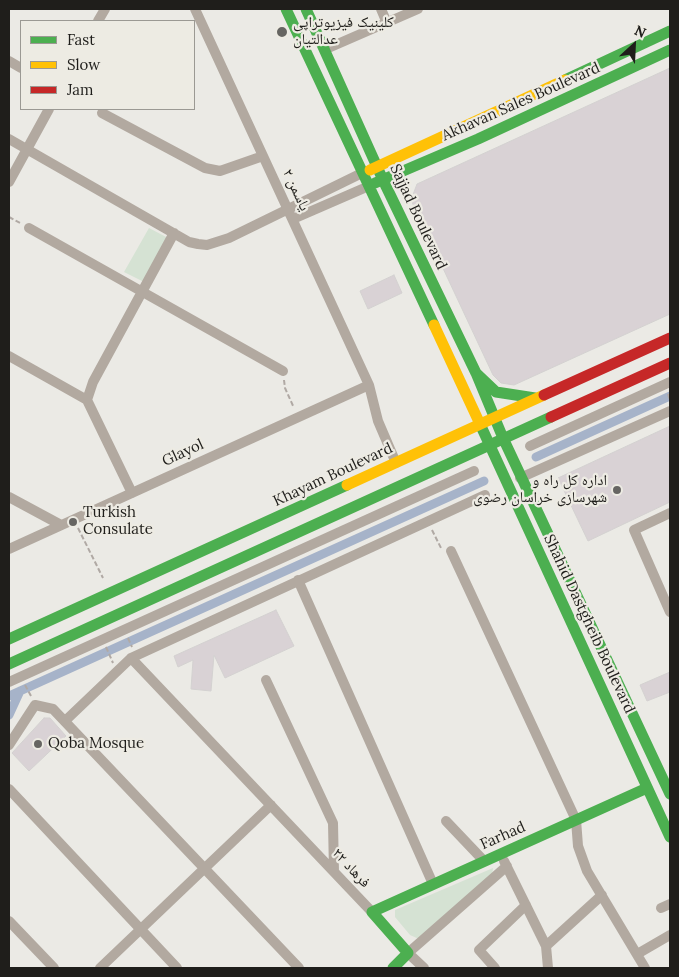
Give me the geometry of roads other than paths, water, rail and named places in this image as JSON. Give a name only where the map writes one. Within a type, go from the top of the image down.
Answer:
[{"type":"main road","name":"Sajjad Boulevard","points":[[286,9],[480,424]]},
{"type":"main road","name":"Sajjad Boulevard","points":[[306,9],[326,49],[383,180],[476,373],[503,438]]},
{"type":"main road","points":[[362,173],[670,31]]},
{"type":"main road","name":"Akhavan Sales Boulevard","points":[[369,186],[670,50]]},
{"type":"main road","name":"Khayam Boulevard","points":[[9,640],[494,416],[670,338]]},
{"type":"main road","points":[[9,664],[670,363]]},
{"type":"main road","points":[[476,373],[496,392],[537,398]]},
{"type":"main road","name":"Shahid Dastgheib Boulevard","points":[[480,424],[554,581],[670,837]]},
{"type":"main road","name":"Shahid Dastgheib Boulevard","points":[[503,438],[520,478],[568,573],[669,787]]},
{"type":"main road","points":[[205,550],[212,552],[217,557],[217,564],[213,570]]},
{"type":"main road","name":"Farhad","points":[[372,912],[647,788]]},
{"type":"main road","name":"فرهاد ۲۲","points":[[372,912],[408,953]]},
{"type":"main road","name":"Farhad","points":[[394,968],[408,953]]},
{"type":"street","points":[[99,20],[105,9]]},
{"type":"street","name":"یاسمن ۲","points":[[195,9],[369,385],[378,421],[396,462]]},
{"type":"street","points":[[381,9],[387,23]]},
{"type":"street","points":[[326,49],[418,9]]},
{"type":"street","points":[[9,61],[20,67]]},
{"type":"street","points":[[9,182],[48,110]]},
{"type":"street","points":[[102,113],[205,168],[226,169],[262,156]]},
{"type":"street","points":[[9,139],[189,242],[207,244],[229,238],[362,173]]},
{"type":"street","points":[[293,219],[369,186]]},
{"type":"street","points":[[29,228],[283,370]]},
{"type":"street","points":[[87,400],[92,382],[174,233]]},
{"type":"street","points":[[9,356],[87,400],[132,493]]},
{"type":"street","points":[[530,446],[670,382]]},
{"type":"street","name":"Glayol","points":[[9,549],[369,385]]},
{"type":"street","points":[[520,478],[670,411]]},
{"type":"street","points":[[9,682],[474,471]]},
{"type":"street","points":[[65,722],[134,657],[485,495]]},
{"type":"street","points":[[9,497],[61,525]]},
{"type":"street","points":[[670,513],[634,530],[670,612]]},
{"type":"street","points":[[451,551],[576,820],[578,846],[587,871],[646,968]]},
{"type":"street","points":[[298,580],[433,884]]},
{"type":"street","name":"فرهاد ۲۲","points":[[134,657],[372,912]]},
{"type":"street","points":[[266,680],[333,823],[334,872]]},
{"type":"street","points":[[9,744],[36,705],[53,709],[299,968]]},
{"type":"street","points":[[9,789],[140,930],[178,968]]},
{"type":"street","points":[[100,968],[271,805]]},
{"type":"street","points":[[446,821],[484,861]]},
{"type":"street","points":[[500,854],[546,946],[548,968]]},
{"type":"street","name":"Farhad","points":[[408,953],[507,866]]},
{"type":"street","points":[[546,946],[602,895]]},
{"type":"street","points":[[495,968],[478,950],[526,905]]},
{"type":"street","points":[[9,920],[54,968]]},
{"type":"street","points":[[638,953],[670,935]]},
{"type":"street","points":[[408,953],[424,968]]},
{"type":"waterway","points":[[536,457],[670,396]]},
{"type":"waterway","points":[[9,696],[484,481]]},
{"type":"waterway","points":[[9,715],[20,691]]},
{"type":"place","name":"کلینیک فیزیوتراپی عدالتیان","points":[[282,32]]},
{"type":"place","name":"اداره کل راه و شهرسازی خراسان رضوی","points":[[617,490]]},
{"type":"place","name":"Turkish Consulate","points":[[73,522]]},
{"type":"place","name":"Qoba Mosque","points":[[38,744]]}]
